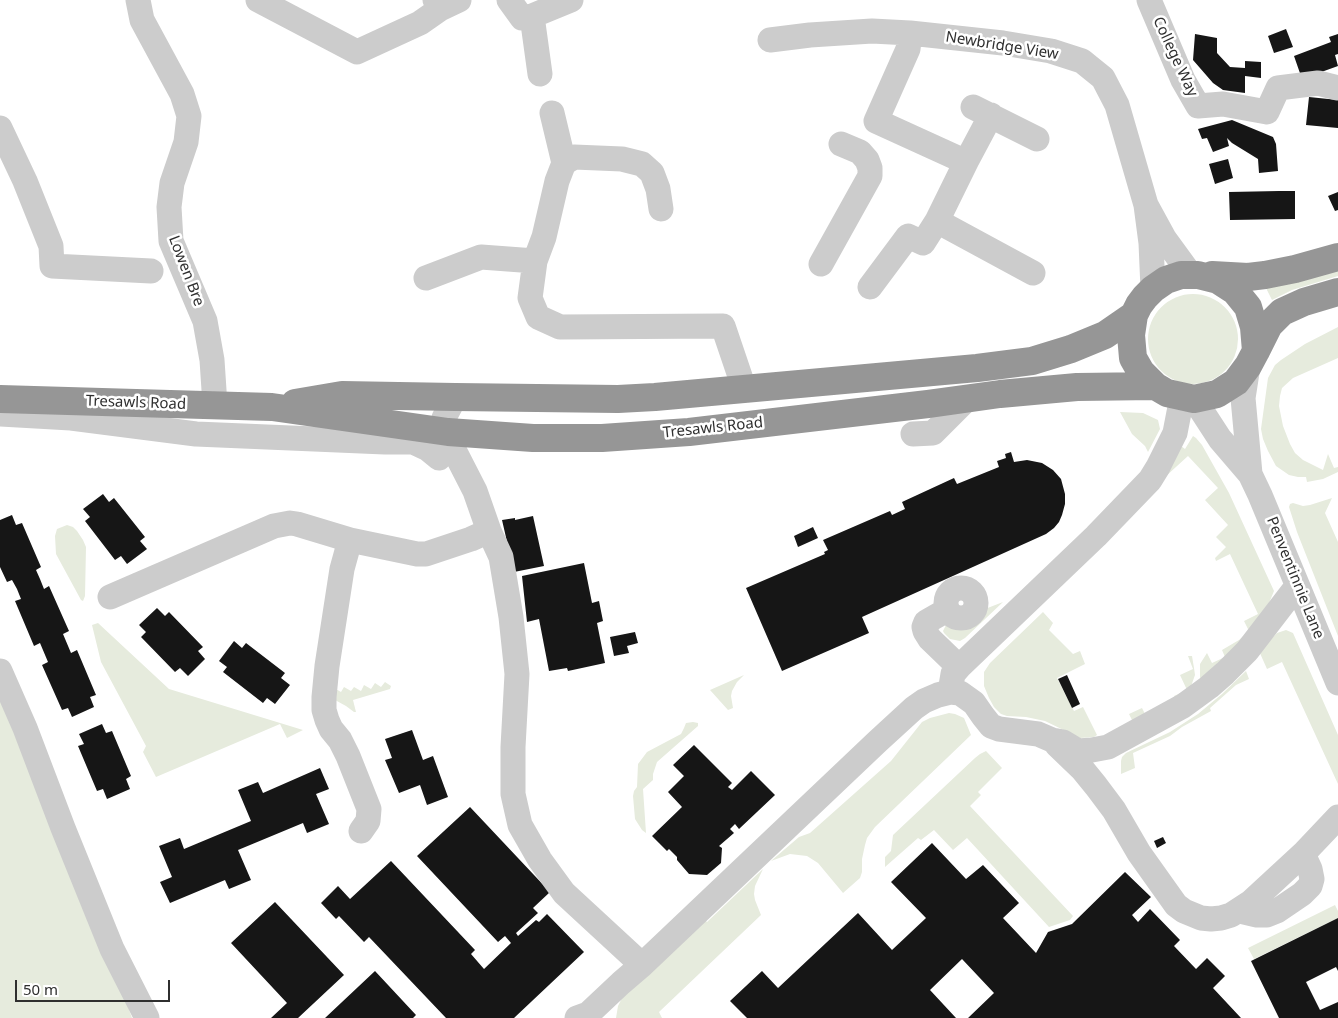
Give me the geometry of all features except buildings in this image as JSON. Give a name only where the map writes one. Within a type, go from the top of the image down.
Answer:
[{"type":"highway","points":[[1338,257],[1265,275],[1248,277],[1182,275],[1166,280],[1152,289],[1139,305],[1134,315],[1130,334],[1133,358],[1141,372],[1155,386],[1167,393],[1188,398],[1217,394],[1236,382],[1252,358],[1269,325],[1282,312],[1304,302],[1338,292]]},
{"type":"highway","points":[[1194,275],[1218,280],[1235,291],[1248,307],[1254,327],[1252,358]]},
{"type":"highway","name":"Tresawls Road","points":[[0,399],[272,407],[449,416],[618,399],[977,368],[1032,361],[1071,350],[1105,335],[1134,315]]},
{"type":"highway","name":"Tresawls Road","points":[[272,407],[342,395],[449,416],[533,438],[602,438],[689,432],[1077,387],[1155,386]]},
{"type":"street","name":"Lowen Bre","points":[[138,0],[142,20],[182,94],[189,116],[186,142],[172,182],[169,206],[170,240],[205,321],[212,360],[215,406]]},
{"type":"street","points":[[258,0],[358,52],[420,23],[445,3]]},
{"type":"street","points":[[509,0],[522,18],[532,16],[570,0]]},
{"type":"street","name":"College Way","points":[[1149,0],[1183,80],[1198,106],[1223,104],[1267,112],[1278,88],[1318,83],[1338,88]]},
{"type":"street","points":[[532,16],[540,74]]},
{"type":"street","name":"Newbridge View","points":[[770,40],[872,31],[910,33],[994,42],[1051,51],[1082,61],[1103,78],[1117,105],[1146,205],[1151,243],[1152,289]]},
{"type":"street","points":[[821,264],[870,176],[867,160],[851,148],[876,122],[908,49],[910,33]]},
{"type":"street","points":[[870,287],[908,236],[923,243],[966,162],[982,111],[1037,139]]},
{"type":"street","points":[[552,113],[564,163],[557,181],[544,237],[535,261],[530,298],[538,318],[560,327],[723,326],[744,388]]},
{"type":"street","points":[[876,122],[966,162]]},
{"type":"street","points":[[0,128],[25,181],[51,246],[52,266],[151,271]]},
{"type":"street","points":[[564,163],[574,157],[622,160],[642,164],[652,173],[658,189],[661,210]]},
{"type":"street","name":"Newbridge View","points":[[1146,205],[1164,238],[1194,275]]},
{"type":"street","points":[[936,221],[1033,273]]},
{"type":"street","points":[[426,278],[480,257],[535,261]]},
{"type":"street","name":"Penventinnie Lane","points":[[1250,474],[1243,398],[1252,358]]},
{"type":"street","points":[[950,692],[954,674],[959,666],[1096,536],[1150,480],[1176,433],[1188,398]]},
{"type":"street","name":"Penventinnie Lane","points":[[1188,398],[1250,474],[1338,683]]},
{"type":"street","points":[[913,434],[932,433],[967,399]]},
{"type":"street","points":[[0,414],[71,418],[196,434],[413,442],[428,449],[439,458]]},
{"type":"street","points":[[449,416],[454,450],[475,491],[489,531],[501,557],[511,618],[517,674],[512,748],[513,794],[520,825],[540,860],[564,893],[642,966]]},
{"type":"street","points":[[110,597],[274,526],[290,523],[350,540],[417,554],[426,554],[472,539],[489,531]]},
{"type":"street","points":[[350,540],[341,578],[327,666],[324,703],[326,720],[348,756],[369,809],[368,821],[361,831]]},
{"type":"street","points":[[1052,740],[1063,742],[1078,751],[1108,747],[1183,706],[1209,687],[1247,651],[1297,586]]},
{"type":"street","points":[[947,610],[926,622],[924,627],[930,638],[959,666]]},
{"type":"street","points":[[0,671],[25,728],[112,949],[147,1018]]},
{"type":"street","points":[[585,1017],[621,982],[642,966],[688,920],[914,708],[938,694],[960,693],[974,703],[991,726],[1029,732],[1046,736],[1052,740],[1089,777],[1114,810],[1136,848],[1176,905],[1192,915],[1211,919],[1231,916],[1251,902],[1303,854],[1336,827]]},
{"type":"street","points":[[1108,747],[1107,772],[1114,810]]},
{"type":"shaded area","points":[[1338,266],[1338,276],[1292,290],[1272,300],[1265,286]]},
{"type":"shaded area","points":[[1184,294],[1202,294],[1218,301],[1231,314],[1238,330],[1238,348],[1231,364],[1218,377],[1202,384],[1184,384],[1168,377],[1155,364],[1148,348],[1148,330],[1155,314],[1168,301]]},
{"type":"shaded area","points":[[1338,327],[1338,358],[1293,378],[1282,388],[1280,396],[1279,406],[1283,426],[1295,453],[1303,460],[1323,470],[1328,454],[1334,468],[1338,467],[1338,472],[1323,479],[1307,482],[1306,477],[1289,475],[1276,466],[1263,439],[1261,429],[1268,378],[1275,365],[1281,360],[1305,344]]},
{"type":"shaded area","points":[[1120,412],[1143,413],[1158,420],[1160,429],[1148,452],[1145,446],[1132,434]]},
{"type":"shaded area","points":[[1193,436],[1202,445],[1229,493],[1274,591],[1269,603],[1243,641],[1227,660],[1200,684],[1200,664],[1207,653],[1212,663],[1225,657],[1222,650],[1239,640],[1249,631],[1244,621],[1258,614],[1230,554],[1216,561],[1215,558],[1226,547],[1216,537],[1228,525],[1205,500],[1218,488],[1188,456],[1165,477],[1181,446],[1185,449]]},
{"type":"shaded area","points":[[1332,498],[1325,513],[1338,542],[1338,636],[1289,507],[1293,503],[1303,506]]},
{"type":"shaded area","points":[[67,525],[77,531],[86,547],[85,596],[83,601],[56,554],[55,536],[57,529]]},
{"type":"shaded area","points":[[1003,602],[960,641],[950,639],[944,633],[946,625],[952,628],[967,628],[982,618],[985,609]]},
{"type":"shaded area","points":[[1043,612],[1053,623],[1049,630],[1073,654],[1080,651],[1085,664],[1057,678],[1074,711],[1083,707],[1097,735],[1094,737],[1080,738],[1045,721],[1001,714],[994,707],[984,686],[984,672],[990,663]]},
{"type":"shaded area","points":[[98,623],[169,689],[303,730],[287,738],[280,724],[156,777],[143,752],[146,746],[101,662],[92,625]]},
{"type":"shaded area","points":[[1286,630],[1293,633],[1338,735],[1338,784],[1282,662],[1267,669],[1259,651],[1277,633]]},
{"type":"shaded area","points":[[1188,656],[1192,656],[1195,675],[1189,692],[1161,711],[1134,724],[1129,714],[1142,708],[1146,716],[1175,699],[1174,696],[1187,690],[1180,675],[1193,669]]},
{"type":"shaded area","points":[[1246,671],[1249,679],[1236,685],[1210,708],[1211,711],[1170,736],[1133,753],[1135,768],[1121,774],[1121,761],[1126,753],[1170,732],[1198,714]]},
{"type":"shaded area","points":[[744,675],[732,691],[733,708],[728,710],[710,690]]},
{"type":"shaded area","points":[[385,682],[391,686],[390,689],[353,700],[356,712],[335,700],[334,688],[341,692],[344,687],[351,691],[354,687],[361,691],[364,685],[371,689],[375,683],[381,687]]},
{"type":"shaded area","points":[[0,692],[89,900],[132,1018],[0,1018]]},
{"type":"shaded area","points":[[949,713],[964,718],[971,735],[875,827],[867,838],[860,878],[843,893],[818,863],[807,856],[790,854],[771,861],[799,837],[810,833],[891,761],[922,722]]},
{"type":"shaded area","points":[[686,723],[698,723],[698,726],[657,762],[653,780],[643,789],[646,833],[635,819],[633,796],[637,787],[638,764],[647,752],[681,734]]},
{"type":"shaded area","points":[[986,751],[1002,768],[978,792],[981,795],[970,806],[1073,916],[1070,920],[1049,927],[967,838],[953,850],[934,830],[921,840],[918,838],[885,867],[885,857],[891,851],[893,835],[975,758]]},
{"type":"shaded area","points":[[763,869],[755,886],[754,894],[761,915],[659,1012],[662,1018],[616,1018],[618,1006],[622,998],[703,918],[707,922]]},
{"type":"shaded area","points":[[1335,905],[1338,911],[1338,918],[1254,959],[1248,948]]}]
